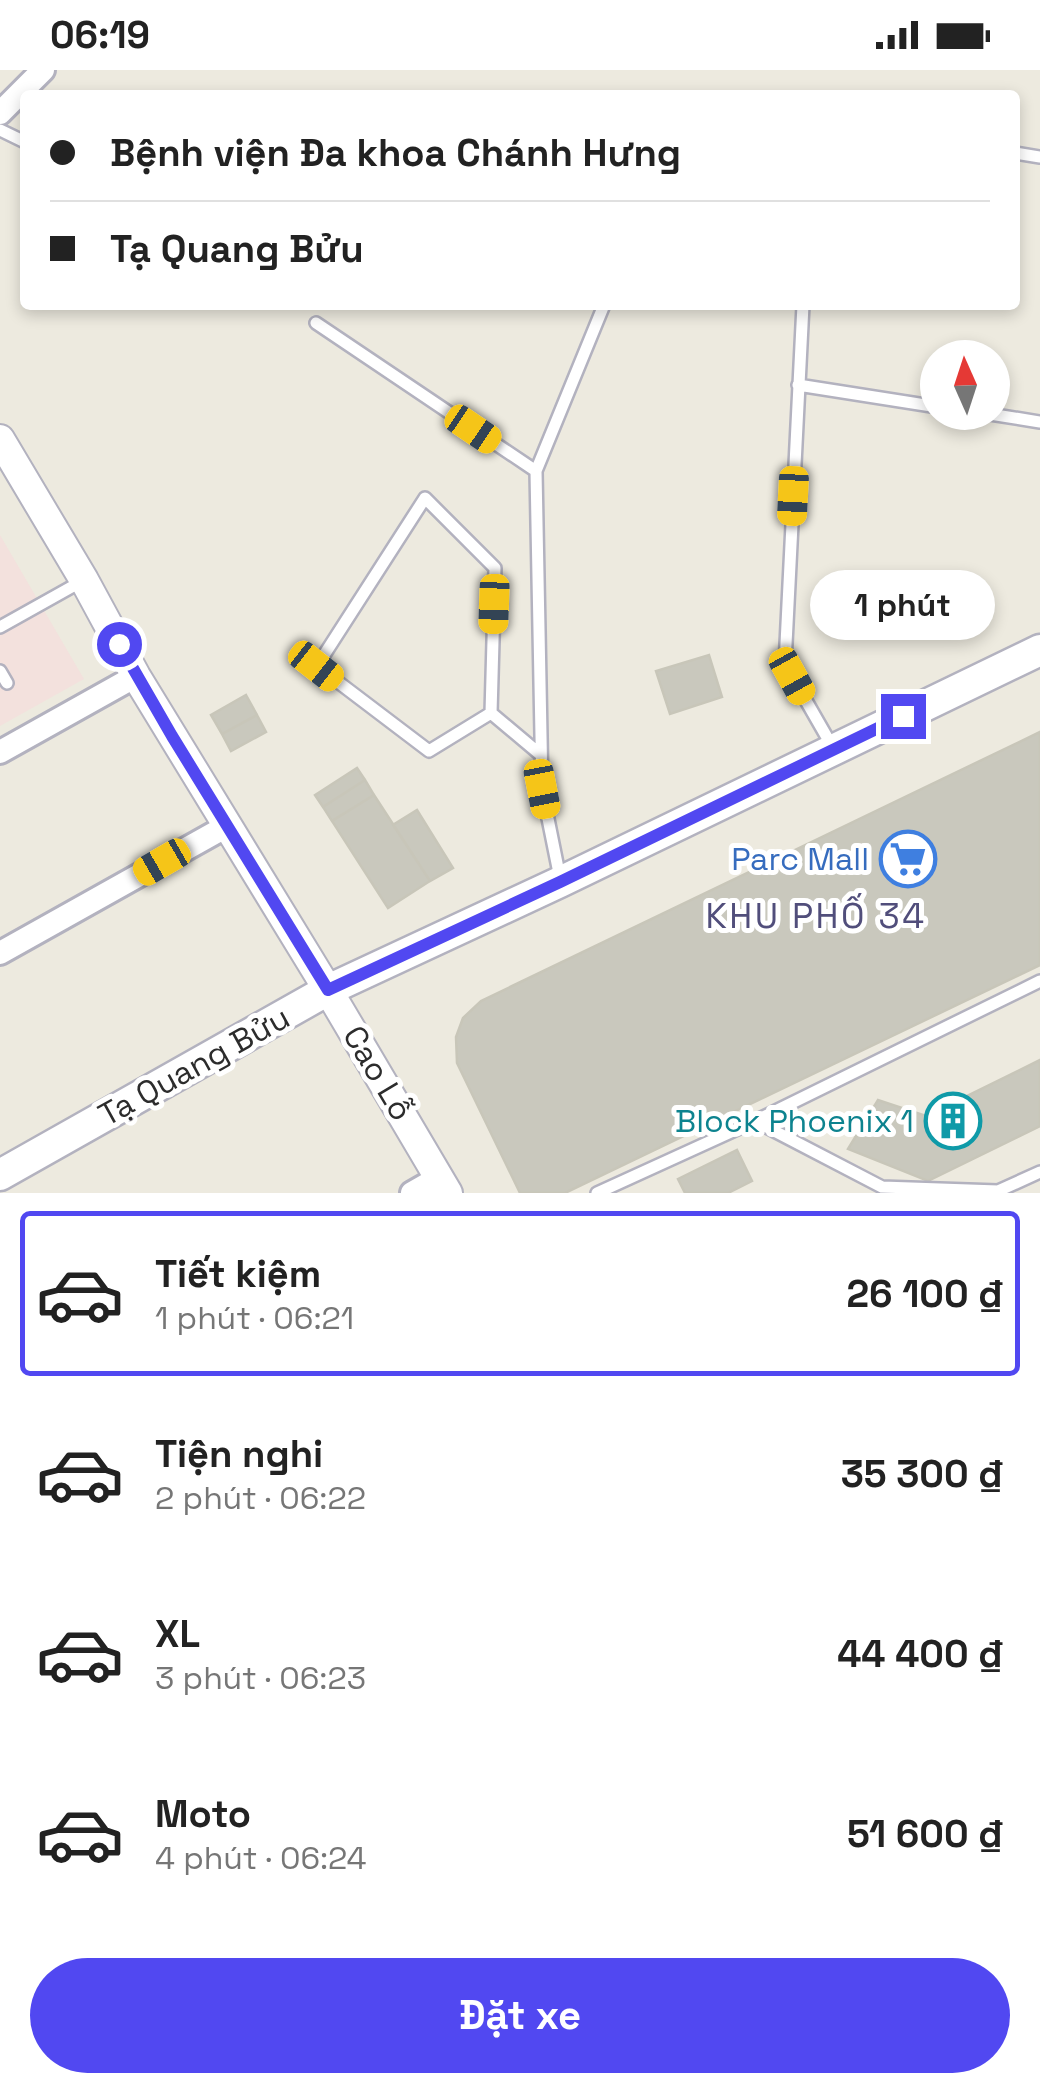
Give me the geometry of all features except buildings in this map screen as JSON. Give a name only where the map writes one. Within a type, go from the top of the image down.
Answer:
[{"type":"main road","name":"Tạ Quang Bửu","points":[[0,1175],[328,990],[1040,650]]},
{"type":"street","points":[[23,90],[42,70]]},
{"type":"street","points":[[1,114],[20,94]]},
{"type":"street","name":"Cao Lỗ","points":[[0,440],[136,676],[444,1185]]},
{"type":"street","points":[[0,752],[136,676]]},
{"type":"street","points":[[0,952],[227,826]]},
{"type":"street","points":[[412,1193],[444,1185]]},
{"type":"lane","points":[[1,114],[20,136]]},
{"type":"lane","points":[[560,882],[542,789],[536,471],[602,310]]},
{"type":"lane","points":[[802,310],[785,664],[834,750]]},
{"type":"lane","points":[[316,323],[536,471]]},
{"type":"lane","points":[[798,386],[920,403]]},
{"type":"lane","points":[[1010,417],[1040,422]]},
{"type":"lane","points":[[425,498],[495,568],[491,713],[428,751],[316,666],[425,498]]},
{"type":"lane","points":[[0,627],[84,580]]},
{"type":"lane","points":[[491,713],[541,755]]},
{"type":"lane","points":[[597,1193],[1040,982]]},
{"type":"lane","points":[[755,1121],[882,1187],[998,1191],[1040,1172]]},
{"type":"shaded area","points":[[0,535],[84,679],[0,726]]},
{"type":"place","name":"Parc Mall","points":[[908,859]]},
{"type":"place","name":"Block Phoenix 1","points":[[953,1121]]},
{"type":"district","name":"KHU PHỐ 34","points":[[816,916]]},
{"type":"route","points":[[119,644],[328,990],[903,716]]}]
